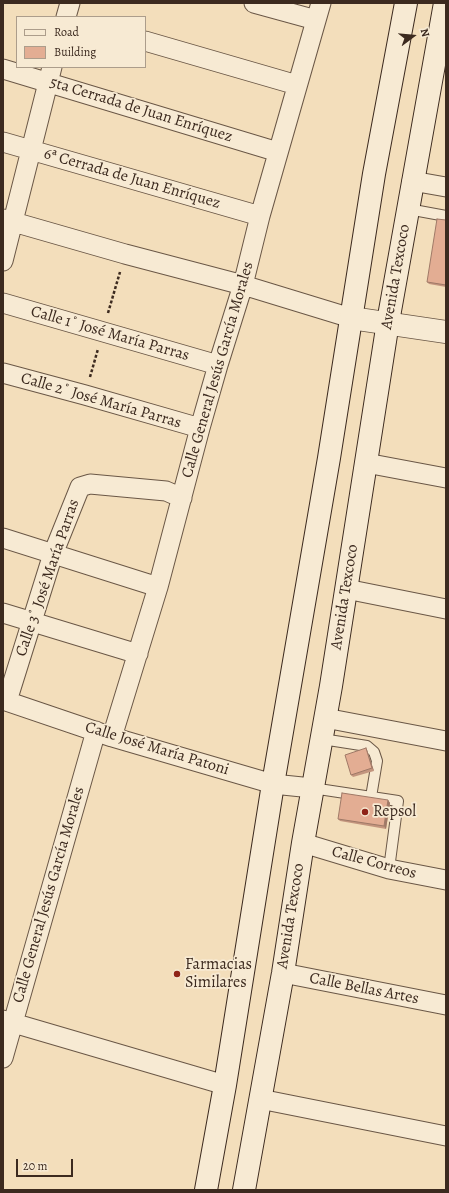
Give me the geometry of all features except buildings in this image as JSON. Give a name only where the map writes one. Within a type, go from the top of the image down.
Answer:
[{"type":"main road","points":[[206,1190],[225,1085],[273,784],[329,458],[374,174],[406,3]]},
{"type":"main road","name":"Avenida Texcoco","points":[[244,1190],[283,973],[312,788],[322,740],[388,322],[412,181],[441,54],[445,3]]},
{"type":"main road","points":[[351,318],[388,322],[446,332]]},
{"type":"street","points":[[66,16],[70,3]]},
{"type":"street","points":[[254,3],[318,12]]},
{"type":"street","name":"Calle General Jesús García Morales","points":[[3,1058],[8,1021],[104,734],[138,654],[158,587],[200,428],[243,286],[260,216],[318,12]]},
{"type":"street","points":[[146,41],[297,85]]},
{"type":"street","name":"5ta Cerrada de Juan Enríquez","points":[[3,69],[49,75],[278,152]]},
{"type":"street","points":[[3,261],[8,220],[31,150],[49,75]]},
{"type":"street","name":"6ª Cerrada de Juan Enríquez","points":[[3,142],[260,216]]},
{"type":"street","points":[[412,181],[446,187]]},
{"type":"street","points":[[8,220],[351,318]]},
{"type":"street","name":"Calle 1˚ José María Parras","points":[[3,303],[218,365]]},
{"type":"street","name":"Calle 2˚ José María Parras","points":[[3,373],[200,428]]},
{"type":"street","points":[[366,463],[446,478]]},
{"type":"street","name":"Calle 3˚ José María Parras","points":[[5,700],[54,554],[80,487],[85,484],[90,484],[166,491],[182,498]]},
{"type":"street","points":[[3,538],[158,587]]},
{"type":"street","points":[[346,589],[446,609]]},
{"type":"street","points":[[3,613],[138,654]]},
{"type":"street","name":"Calle José María Patoni","points":[[5,700],[104,734],[273,784],[312,788]]},
{"type":"street","points":[[325,718],[446,741]]},
{"type":"street","name":"Calle Correos","points":[[303,843],[389,869],[446,880]]},
{"type":"street","name":"Calle Bellas Artes","points":[[283,973],[446,1005]]},
{"type":"street","points":[[8,1021],[225,1085]]},
{"type":"street","points":[[260,1099],[446,1136]]},
{"type":"lane","points":[[408,209],[446,216]]},
{"type":"lane","points":[[322,740],[367,746],[374,752],[378,760],[371,797]]},
{"type":"lane","points":[[312,788],[398,801],[389,869]]},
{"type":"place","name":"Repsol","points":[[365,812]]},
{"type":"place","name":"Farmacias Similares","points":[[177,974]]}]
